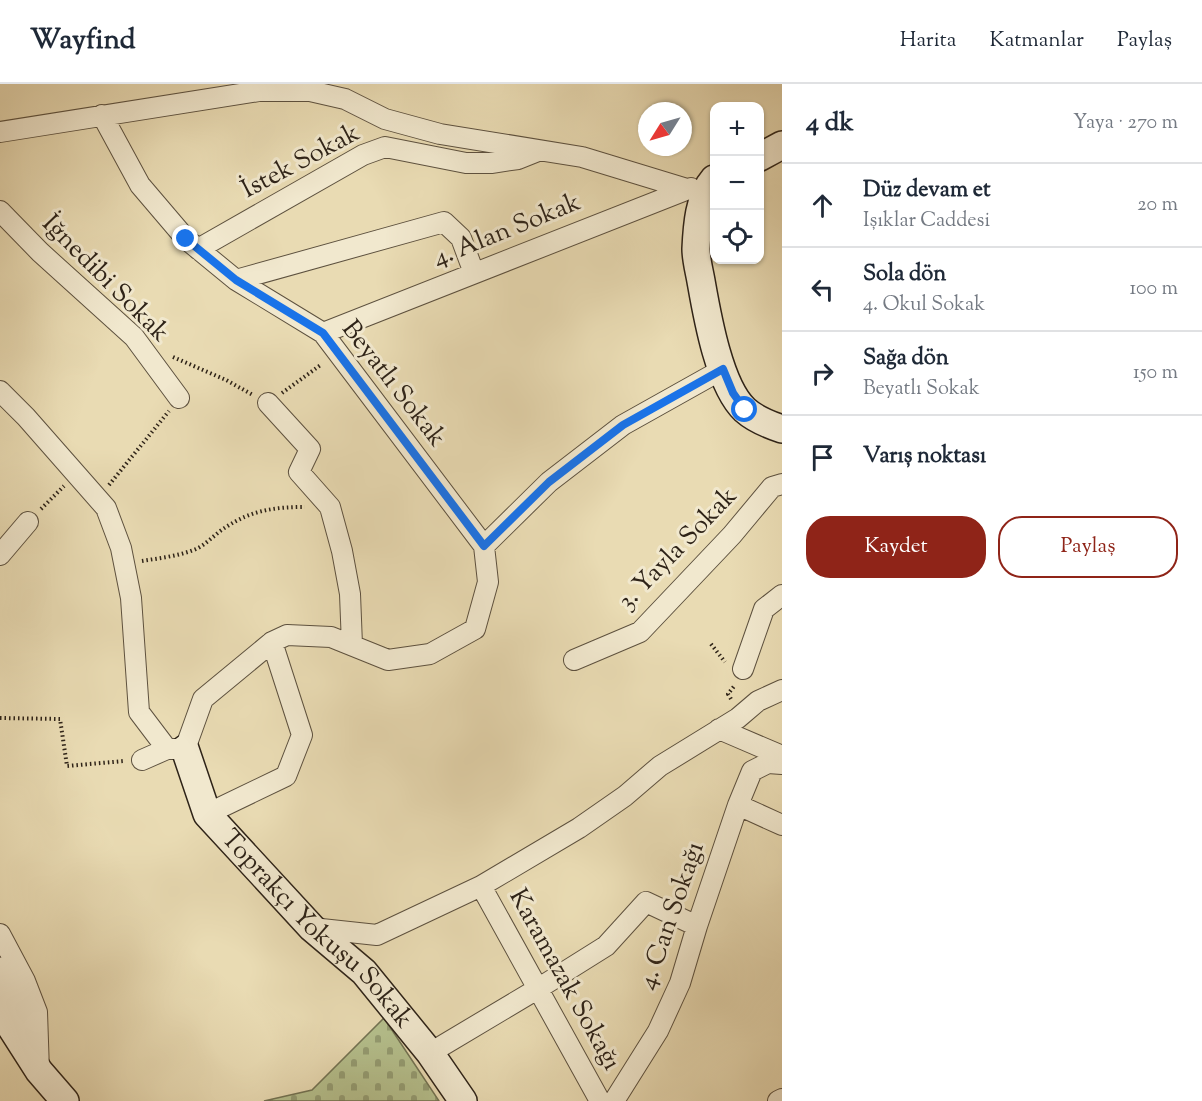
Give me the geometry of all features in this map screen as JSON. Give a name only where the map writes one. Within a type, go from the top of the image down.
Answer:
[{"type":"main road","points":[[761,156],[782,146]]},
{"type":"main road","points":[[710,186],[701,206],[696,250],[707,320],[733,393],[745,410],[771,426],[782,429]]},
{"type":"main road","name":"Toprakçı Yokuşu Sokak","points":[[176,749],[207,814],[312,928],[363,972],[430,1053],[463,1101]]},
{"type":"main road","points":[[0,971],[8,985],[39,1071]]},
{"type":"main road","points":[[0,1010],[39,1071],[65,1101]]},
{"type":"street","points":[[0,132],[259,91],[349,92],[385,119],[440,134],[582,157],[687,189]]},
{"type":"street","name":"Beyatlı Sokak","points":[[102,115],[140,186],[186,239],[236,280],[323,333],[484,546]]},
{"type":"street","name":"İstek Sokak","points":[[198,249],[363,155],[385,147],[418,155],[491,164],[518,159],[540,150]]},
{"type":"street","name":"4. Alan Sokak","points":[[323,333],[710,180]]},
{"type":"street","name":"İğnedibi Sokak","points":[[0,211],[40,252],[134,337],[179,398]]},
{"type":"street","points":[[236,280],[444,222],[460,237],[474,273]]},
{"type":"street","points":[[142,760],[176,749],[203,699],[272,642],[287,635],[331,637],[388,660],[430,654],[475,629],[488,582],[484,546],[549,482],[623,425],[723,369]]},
{"type":"street","points":[[0,391],[26,417],[106,508],[121,548],[130,598],[139,712],[176,749]]},
{"type":"street","points":[[268,403],[310,449],[299,472],[330,507],[342,551],[350,594],[352,645]]},
{"type":"street","name":"3. Yayla Sokak","points":[[574,660],[640,632],[732,535],[772,487],[782,484]]},
{"type":"street","points":[[0,555],[28,522]]},
{"type":"street","points":[[743,669],[764,609],[782,595]]},
{"type":"street","points":[[207,814],[286,776],[302,735],[272,642]]},
{"type":"street","points":[[312,928],[377,935],[481,886],[579,828],[625,796],[660,766],[738,718],[758,701],[782,690]]},
{"type":"street","points":[[719,729],[782,756]]},
{"type":"street","name":"4. Can Sokağı","points":[[614,1101],[658,1031],[680,983],[697,926],[752,771],[768,763],[782,764]]},
{"type":"street","points":[[738,806],[782,825]]},
{"type":"street","name":"Karamazak Sokağı","points":[[481,886],[600,1101]]},
{"type":"street","points":[[430,1053],[606,946],[646,902],[697,926]]},
{"type":"street","points":[[0,934],[25,981],[36,1012],[39,1071]]},
{"type":"path","points":[[172,356],[226,380],[268,403],[337,353]]},
{"type":"path","points":[[28,522],[70,480],[87,495],[98,499],[179,398]]},
{"type":"path","points":[[124,564],[171,556],[198,548],[225,527],[249,515],[276,507],[330,507]]},
{"type":"path","points":[[0,718],[60,719],[67,766],[142,760]]},
{"type":"green space","points":[[384,1018],[439,1101],[264,1101],[312,1090]]},
{"type":"route","points":[[186,239],[236,280],[323,333],[484,546],[549,482],[623,425],[723,369],[733,393],[745,410]]}]
